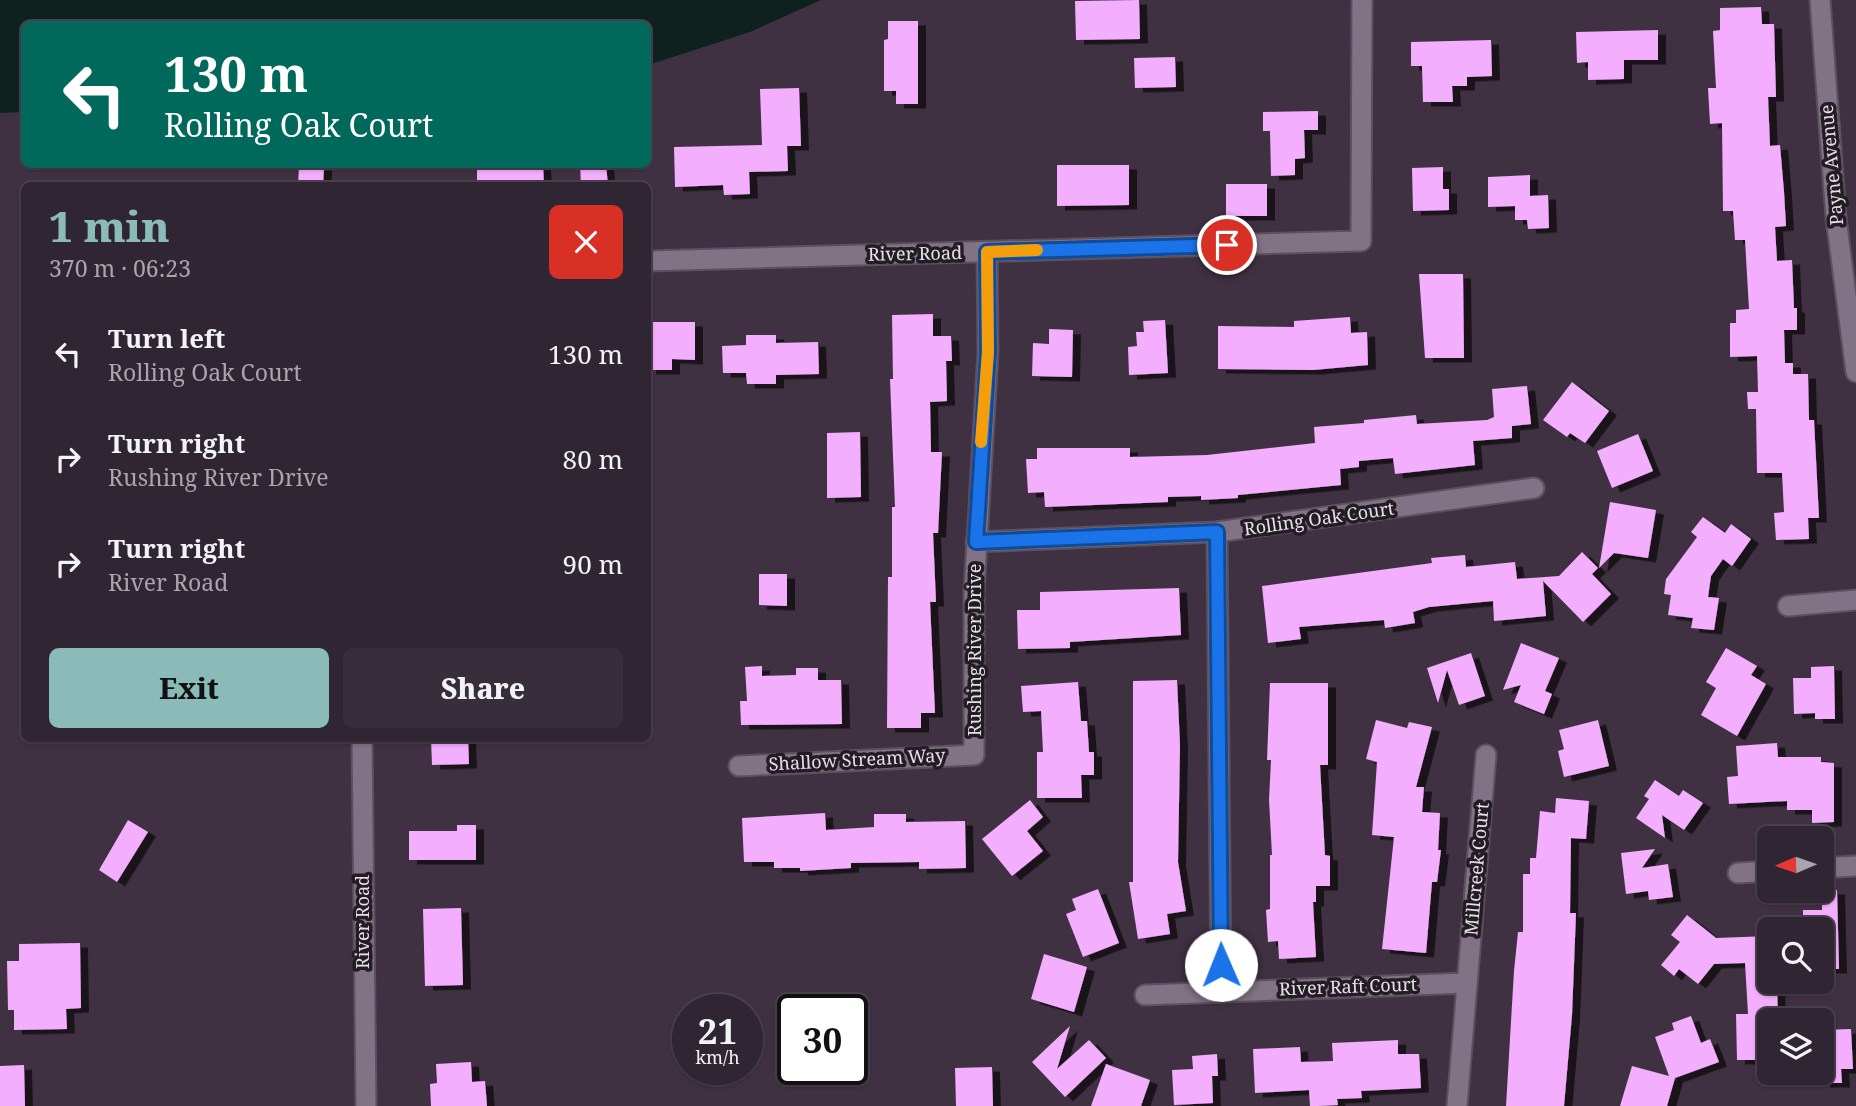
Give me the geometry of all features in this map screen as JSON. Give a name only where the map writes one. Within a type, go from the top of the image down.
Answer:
[{"type":"street","name":"River Road","points":[[651,261],[1361,241],[1362,0]]},
{"type":"street","name":"Payne Avenue","points":[[1820,0],[1836,218],[1856,372]]},
{"type":"street","name":"Rushing River Drive","points":[[974,755],[976,542],[988,352],[987,252]]},
{"type":"street","name":"Rolling Oak Court","points":[[976,542],[1217,532],[1534,488]]},
{"type":"street","points":[[1217,532],[1221,992]]},
{"type":"street","points":[[1788,606],[1856,600]]},
{"type":"street","name":"River Road","points":[[362,742],[366,1106]]},
{"type":"street","name":"Shallow Stream Way","points":[[739,766],[974,755]]},
{"type":"street","name":"Millcreek Court","points":[[1457,1106],[1486,755]]},
{"type":"street","points":[[1834,867],[1856,866]]},
{"type":"street","points":[[1738,873],[1757,872]]},
{"type":"street","name":"River Raft Court","points":[[1145,995],[1467,983]]},
{"type":"shaded area","points":[[0,0],[821,0],[750,32],[651,64],[651,21],[21,21],[21,112],[0,113]]},
{"type":"building","points":[[1139,0],[1140,39],[1076,40],[1075,1]]},
{"type":"building","points":[[1761,7],[1762,24],[1774,24],[1776,97],[1768,97],[1770,146],[1780,145],[1786,226],[1775,227],[1777,261],[1792,260],[1794,308],[1797,308],[1797,330],[1784,330],[1785,363],[1793,363],[1793,374],[1808,374],[1809,420],[1814,420],[1819,518],[1808,518],[1809,539],[1776,540],[1774,513],[1784,512],[1782,473],[1757,473],[1756,409],[1748,409],[1747,392],[1758,392],[1757,356],[1730,357],[1730,323],[1736,323],[1736,310],[1749,309],[1745,240],[1735,240],[1733,211],[1723,211],[1722,123],[1710,124],[1708,88],[1716,88],[1713,31],[1720,30],[1720,8]]},
{"type":"building","points":[[888,21],[918,21],[918,104],[896,104],[896,91],[884,91],[884,40],[888,39]]},
{"type":"building","points":[[1658,30],[1658,60],[1624,60],[1624,79],[1588,80],[1588,62],[1577,63],[1576,32]]},
{"type":"building","points":[[1491,40],[1492,76],[1467,77],[1467,86],[1452,86],[1453,102],[1423,102],[1422,66],[1411,66],[1411,42]]},
{"type":"building","points":[[1175,57],[1176,87],[1135,88],[1134,58]]},
{"type":"building","points":[[799,88],[801,146],[787,146],[788,171],[749,172],[750,194],[724,195],[723,185],[675,187],[674,147],[762,145],[760,89]]},
{"type":"building","points":[[1318,111],[1318,130],[1304,130],[1305,158],[1295,159],[1295,175],[1271,176],[1270,131],[1263,131],[1263,112]]},
{"type":"building","points":[[1057,165],[1129,165],[1129,205],[1057,206]]},
{"type":"building","points":[[1443,167],[1443,189],[1449,189],[1449,210],[1413,211],[1412,168]]},
{"type":"building","points":[[299,168],[324,168],[323,182],[298,182]]},
{"type":"building","points":[[477,168],[543,168],[544,182],[477,182]]},
{"type":"building","points":[[580,168],[606,168],[608,182],[581,182]]},
{"type":"building","points":[[1530,175],[1530,196],[1548,195],[1549,228],[1528,229],[1527,220],[1515,220],[1515,206],[1488,207],[1488,177]]},
{"type":"building","points":[[1226,184],[1267,184],[1267,216],[1226,216]]},
{"type":"building","points":[[1419,274],[1463,274],[1464,358],[1425,358]]},
{"type":"building","points":[[933,314],[933,336],[951,336],[952,361],[946,361],[947,401],[930,402],[931,452],[942,452],[938,533],[933,533],[936,602],[930,602],[935,713],[921,713],[921,728],[887,728],[888,577],[892,577],[892,507],[895,507],[890,379],[893,379],[892,315]]},
{"type":"building","points":[[1350,317],[1351,333],[1367,332],[1368,365],[1313,370],[1218,369],[1218,326],[1294,327],[1294,321]]},
{"type":"building","points":[[1165,320],[1168,373],[1129,375],[1128,347],[1137,346],[1136,332],[1144,332],[1143,321]]},
{"type":"building","points":[[651,322],[695,322],[695,360],[672,359],[672,370],[651,370]]},
{"type":"building","points":[[1049,329],[1073,330],[1072,377],[1032,376],[1033,343],[1049,344]]},
{"type":"building","points":[[746,335],[776,335],[776,343],[818,342],[819,374],[776,375],[776,384],[747,384],[746,373],[723,373],[722,346],[746,345]]},
{"type":"building","points":[[1572,382],[1609,411],[1585,443],[1570,433],[1567,437],[1543,420]]},
{"type":"building","points":[[1527,386],[1531,424],[1512,426],[1512,438],[1473,441],[1475,465],[1395,474],[1393,458],[1359,461],[1359,467],[1340,469],[1341,485],[1238,495],[1238,498],[1201,500],[1201,496],[1168,497],[1168,502],[1045,507],[1044,492],[1028,493],[1026,459],[1037,459],[1037,448],[1130,448],[1130,457],[1207,455],[1315,443],[1314,427],[1364,423],[1364,420],[1416,415],[1417,424],[1487,420],[1494,417],[1492,389]]},
{"type":"building","points":[[860,432],[861,497],[827,498],[827,433]]},
{"type":"building","points":[[1638,434],[1653,471],[1612,488],[1597,451]]},
{"type":"building","points":[[1610,502],[1656,510],[1648,558],[1614,553],[1599,568]]},
{"type":"building","points":[[1703,517],[1725,533],[1731,524],[1751,539],[1732,566],[1723,559],[1711,576],[1708,597],[1719,598],[1714,630],[1691,628],[1693,618],[1668,615],[1671,595],[1664,594],[1666,579],[1697,537],[1691,532]]},
{"type":"building","points":[[1582,552],[1598,568],[1592,574],[1611,594],[1583,622],[1543,581],[1546,616],[1494,621],[1493,601],[1429,607],[1413,612],[1415,623],[1385,628],[1384,620],[1299,627],[1301,639],[1268,643],[1262,586],[1432,563],[1431,558],[1465,555],[1466,567],[1515,562],[1517,579],[1559,576]]},
{"type":"building","points":[[759,574],[787,574],[787,606],[759,605]]},
{"type":"building","points":[[1179,588],[1181,635],[1070,642],[1070,648],[1018,649],[1017,610],[1040,610],[1040,592]]},
{"type":"building","points":[[1521,643],[1559,658],[1545,691],[1552,694],[1544,714],[1514,702],[1521,685],[1503,690]]},
{"type":"building","points":[[1726,648],[1757,666],[1751,675],[1766,684],[1737,736],[1701,715],[1716,688],[1706,682]]},
{"type":"building","points":[[1471,653],[1485,696],[1459,705],[1447,670],[1438,703],[1427,668]]},
{"type":"building","points":[[762,666],[762,676],[796,675],[796,668],[818,668],[818,680],[841,680],[842,724],[741,725],[740,701],[747,701],[745,667]]},
{"type":"building","points":[[1834,666],[1835,719],[1815,719],[1815,713],[1794,714],[1793,678],[1811,678],[1811,667]]},
{"type":"building","points":[[1177,680],[1180,745],[1178,862],[1186,911],[1167,914],[1170,934],[1138,939],[1129,882],[1133,882],[1133,681]]},
{"type":"building","points":[[1078,682],[1081,721],[1087,721],[1089,752],[1094,752],[1094,775],[1081,775],[1082,798],[1037,798],[1037,752],[1043,752],[1041,711],[1023,712],[1021,686]]},
{"type":"building","points":[[1270,683],[1328,683],[1328,765],[1320,765],[1325,855],[1330,856],[1330,886],[1316,886],[1316,902],[1313,902],[1316,957],[1279,959],[1278,941],[1268,942],[1266,910],[1270,909],[1272,855],[1269,800],[1271,760],[1267,760]]},
{"type":"building","points":[[1376,720],[1407,728],[1409,722],[1432,727],[1416,787],[1424,787],[1422,812],[1440,813],[1438,850],[1441,850],[1437,882],[1432,882],[1426,953],[1382,949],[1394,837],[1372,835],[1377,762],[1366,759]]},
{"type":"building","points":[[1598,720],[1609,766],[1564,777],[1558,751],[1564,749],[1559,730]]},
{"type":"building","points":[[431,742],[468,742],[469,764],[432,765]]},
{"type":"building","points":[[1777,743],[1778,757],[1821,757],[1821,762],[1834,763],[1834,822],[1812,823],[1812,810],[1787,810],[1787,801],[1729,804],[1727,777],[1738,776],[1736,746]]},
{"type":"building","points":[[1655,780],[1679,796],[1683,790],[1703,803],[1684,830],[1662,815],[1665,838],[1636,818],[1649,799],[1644,796]]},
{"type":"building","points":[[1556,798],[1589,801],[1586,839],[1571,838],[1570,913],[1576,913],[1572,1015],[1564,1106],[1506,1106],[1514,971],[1518,932],[1523,932],[1523,874],[1530,874],[1530,858],[1536,858],[1540,811],[1555,813]]},
{"type":"building","points":[[1030,800],[1043,817],[1027,831],[1043,851],[1012,876],[982,839]]},
{"type":"building","points":[[825,813],[826,830],[874,827],[874,814],[906,814],[906,822],[965,821],[966,868],[919,869],[919,862],[851,863],[851,868],[800,871],[800,868],[774,868],[774,862],[744,862],[742,818]]},
{"type":"building","points":[[128,820],[148,832],[117,882],[99,870]]},
{"type":"building","points":[[457,825],[476,825],[476,860],[409,860],[409,831],[457,831]]},
{"type":"building","points":[[1655,849],[1642,868],[1668,864],[1673,897],[1649,900],[1648,891],[1626,894],[1621,853]]},
{"type":"building","points":[[1098,889],[1119,943],[1083,957],[1066,914],[1076,910],[1072,899]]},
{"type":"building","points":[[1834,890],[1837,890],[1839,969],[1834,969],[1834,917],[1803,917],[1803,910],[1822,910],[1822,903],[1834,903]]},
{"type":"building","points":[[461,908],[463,985],[425,986],[423,909]]},
{"type":"building","points":[[1687,915],[1716,938],[1757,936],[1757,994],[1777,994],[1778,1008],[1757,1008],[1757,1060],[1737,1060],[1736,1014],[1748,1014],[1745,963],[1714,964],[1698,984],[1679,969],[1674,976],[1661,965],[1680,942],[1671,935]]},
{"type":"building","points":[[80,943],[81,1008],[66,1009],[67,1029],[14,1030],[14,1010],[8,1010],[7,961],[19,961],[19,944]]},
{"type":"building","points":[[1044,954],[1087,967],[1074,1012],[1031,999]]},
{"type":"building","points":[[1691,1016],[1701,1043],[1710,1039],[1719,1062],[1675,1078],[1667,1106],[1620,1106],[1632,1066],[1669,1076],[1655,1037],[1674,1030],[1672,1023]]},
{"type":"building","points":[[1070,1026],[1057,1069],[1089,1040],[1106,1058],[1065,1097],[1032,1062]]},
{"type":"building","points":[[1851,1029],[1853,1069],[1841,1069],[1842,1083],[1834,1083],[1834,1030]]},
{"type":"building","points":[[1398,1040],[1398,1054],[1419,1054],[1421,1088],[1361,1091],[1362,1098],[1337,1099],[1338,1105],[1318,1106],[1310,1106],[1309,1090],[1255,1093],[1253,1049],[1300,1047],[1301,1062],[1333,1061],[1332,1043]]},
{"type":"building","points":[[1217,1054],[1218,1076],[1212,1076],[1213,1103],[1174,1105],[1172,1070],[1193,1069],[1192,1056]]},
{"type":"building","points":[[471,1062],[472,1082],[485,1081],[487,1106],[431,1106],[430,1084],[437,1083],[436,1064]]},
{"type":"building","points":[[1106,1064],[1150,1080],[1141,1106],[1091,1106]]},
{"type":"building","points":[[24,1065],[25,1106],[0,1106],[0,1066]]},
{"type":"building","points":[[992,1067],[993,1106],[956,1106],[955,1068]]},
{"type":"slow traffic","points":[[981,442],[988,352],[987,252],[1037,250]]},
{"type":"route","points":[[1221,965],[1217,532],[976,542],[988,352],[987,252],[1227,245]]}]
